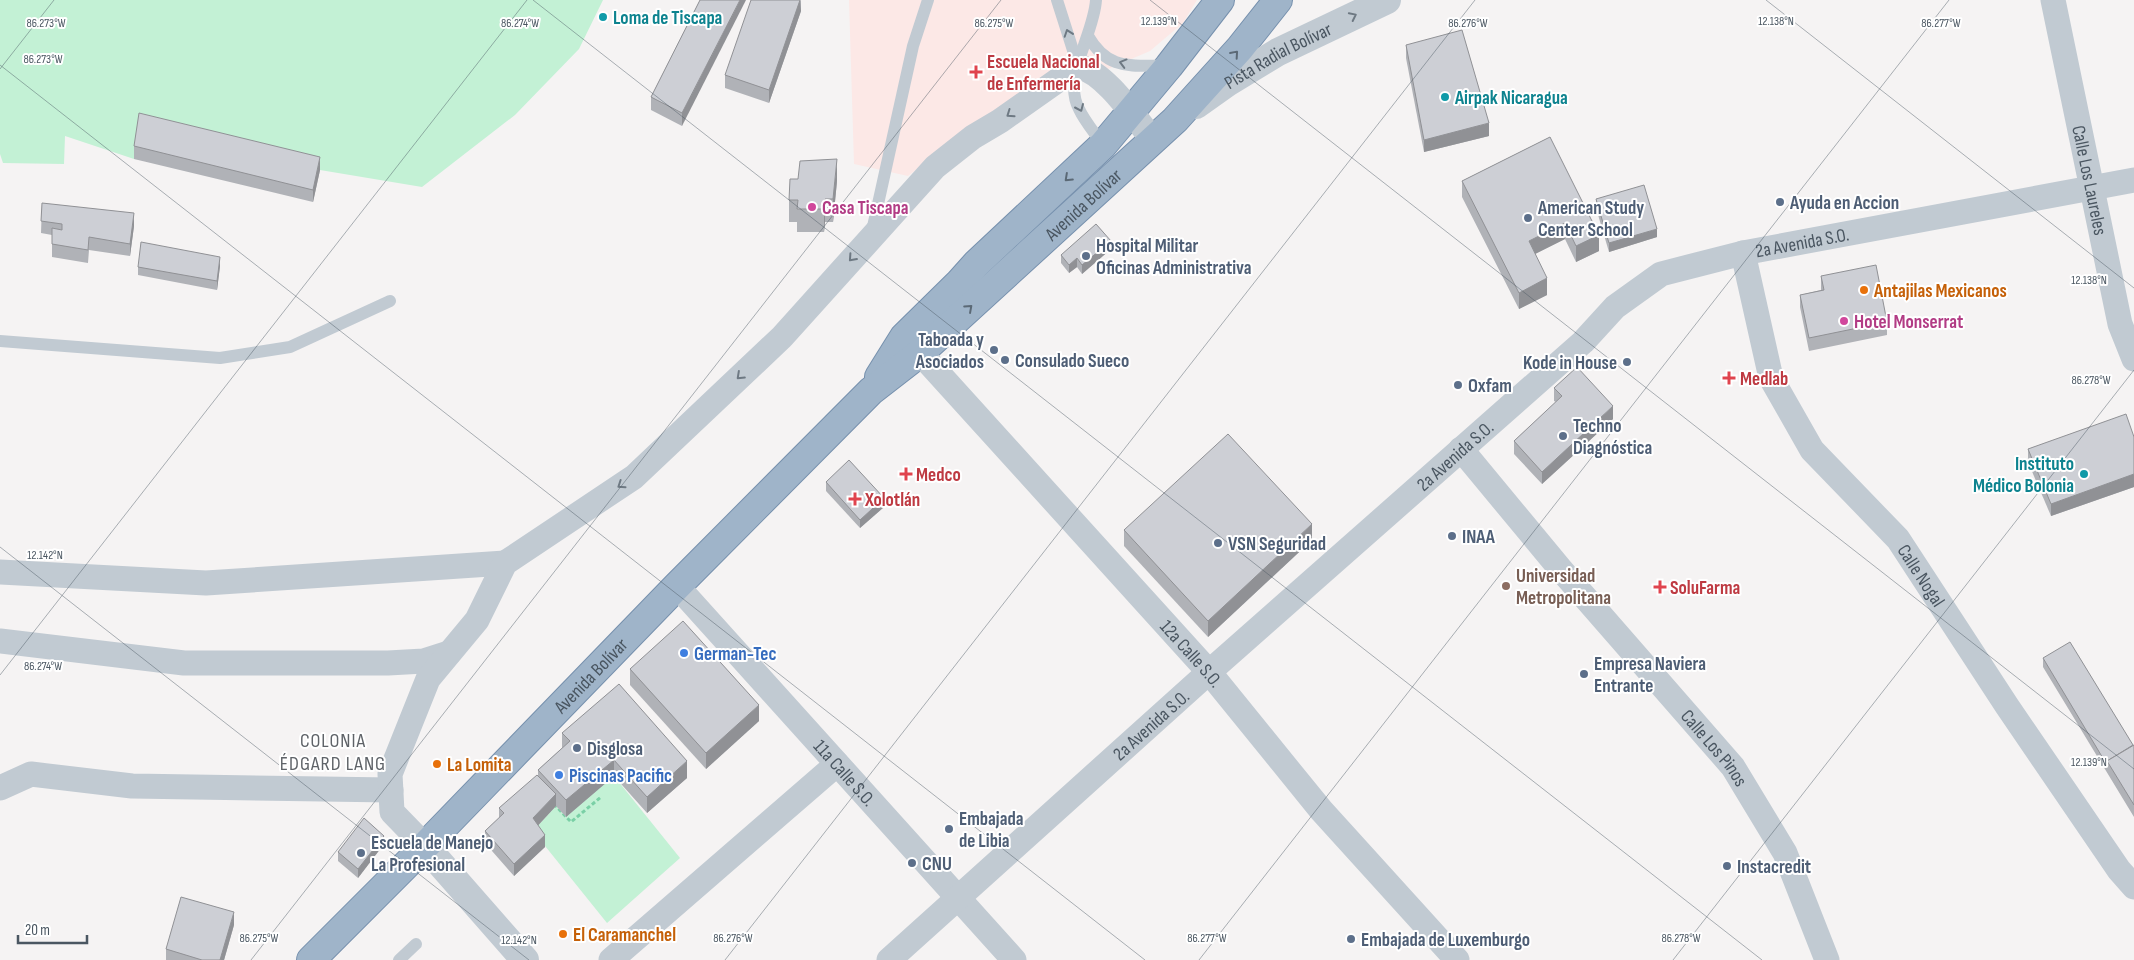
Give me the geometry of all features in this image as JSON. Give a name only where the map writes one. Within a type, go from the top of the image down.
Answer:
[{"type":"highway","name":"Avenida Bolívar","points":[[870,391],[904,337],[976,264],[1104,145],[1220,0]]},
{"type":"highway","name":"Avenida Bolívar","points":[[319,957],[677,586],[870,391],[920,352],[1175,120],[1240,48],[1278,0]]},
{"type":"highway","points":[[920,352],[916,345],[916,336],[947,305],[959,283]]},
{"type":"street","name":"Pista Radial Bolívar","points":[[1175,120],[1227,83],[1278,52],[1387,0]]},
{"type":"street","name":"Calle Los Laureles","points":[[2054,0],[2120,324],[2134,359]]},
{"type":"street","points":[[525,960],[425,846],[392,812],[390,774],[428,679],[477,620],[505,564],[634,476],[782,337],[935,167],[974,137],[1078,66],[1086,68],[1107,85],[1153,140]]},
{"type":"street","name":"2a Avenida S.O.","points":[[889,960],[1209,672],[1583,342],[1615,307],[1661,274],[1742,253],[2134,180]]},
{"type":"street","name":"Calle Nogal","points":[[1742,253],[1771,378],[1812,450],[1898,539],[2007,706],[2119,870],[2134,887]]},
{"type":"street","name":"12a Calle S.O.","points":[[920,352],[1209,672],[1321,810],[1457,960]]},
{"type":"street","name":"Calle Los Pinos","points":[[1461,450],[1732,767],[1785,853],[1827,960]]},
{"type":"street","points":[[0,572],[206,583],[505,564]]},
{"type":"street","name":"11a Calle S.O.","points":[[677,586],[1014,960]]},
{"type":"street","points":[[0,641],[184,663],[388,663],[424,661],[449,654]]},
{"type":"street","points":[[611,960],[837,764]]},
{"type":"street","points":[[0,788],[31,774],[132,786],[391,790]]},
{"type":"lane","points":[[870,238],[913,46],[928,0]]},
{"type":"lane","points":[[1057,0],[1078,66]]},
{"type":"lane","points":[[1096,0],[1095,13],[1072,86],[1078,108],[1104,145]]},
{"type":"lane","points":[[1088,36],[1096,50],[1124,66],[1169,66]]},
{"type":"lane","points":[[0,341],[220,358],[290,347],[390,302]]},
{"type":"lane","points":[[399,960],[416,944]]},
{"type":"path","points":[[550,800],[571,822],[601,797]]},
{"type":"shaded area","name":"Escuela Nacional de Enfermería","points":[[849,0],[1197,0],[1183,23],[1150,51],[1052,93],[988,114],[908,176],[854,164]]},
{"type":"green space","points":[[0,0],[603,0],[579,49],[515,115],[422,187],[320,170],[134,159],[65,136],[64,164],[3,163],[0,154]]},
{"type":"green space","points":[[614,776],[680,858],[607,923],[533,831],[556,806],[566,816]]},
{"type":"building","points":[[700,0],[740,0],[682,113],[651,97]]},
{"type":"building","points":[[751,0],[800,0],[769,90],[725,75]]},
{"type":"building","name":"Airpak Nicaragua","points":[[1462,30],[1489,123],[1424,140],[1406,45]]},
{"type":"building","points":[[139,113],[320,157],[313,190],[134,146]]},
{"type":"building","name":"American Study Center School","points":[[1550,137],[1599,235],[1576,246],[1565,223],[1529,241],[1547,278],[1519,293],[1462,181]]},
{"type":"building","points":[[837,159],[833,199],[825,199],[824,209],[797,209],[798,200],[789,200],[790,179],[798,179],[800,161]]},
{"type":"building","points":[[1644,185],[1657,229],[1609,243],[1596,199]]},
{"type":"building","points":[[42,203],[134,213],[130,244],[89,237],[88,250],[52,244],[52,228],[62,230],[62,224],[41,221]]},
{"type":"building","points":[[1096,224],[1111,241],[1082,265],[1077,258],[1069,265],[1061,255]]},
{"type":"building","points":[[141,242],[220,257],[217,281],[138,267]]},
{"type":"building","name":"Hotel Monserrat","points":[[1876,265],[1887,322],[1809,338],[1800,295],[1824,290],[1821,276]]},
{"type":"building","name":"Techno Diagnóstica","points":[[1577,367],[1613,406],[1542,472],[1514,441],[1562,396],[1554,388]]},
{"type":"building","name":"Instituto Médico Bolonia","points":[[2126,414],[2134,437],[2134,474],[2051,504],[2028,449]]},
{"type":"building","name":"VSN Seguridad","points":[[1228,434],[1312,524],[1208,621],[1124,530]]},
{"type":"building","name":"Xolotlán","points":[[849,460],[884,498],[860,520],[826,482]]},
{"type":"building","points":[[683,621],[759,705],[706,753],[630,669]]},
{"type":"building","points":[[2070,642],[2133,745],[2107,761],[2107,765],[2043,658]]},
{"type":"building","points":[[619,684],[687,761],[647,797],[614,760],[566,800],[538,770],[570,741],[562,733]]},
{"type":"building","points":[[2134,745],[2134,805],[2107,761]]},
{"type":"building","points":[[537,775],[556,794],[533,818],[545,835],[514,864],[485,831],[504,813],[499,808]]},
{"type":"building","name":"Escuela de Manejo La Profesional","points":[[364,818],[384,836],[358,869],[338,852]]},
{"type":"building","points":[[181,897],[234,912],[220,960],[202,960],[166,949]]},
{"type":"place","name":"Loma de Tiscapa","points":[[603,17]]},
{"type":"place","name":"Escuela Nacional de Enfermería","points":[[976,72]]},
{"type":"place","name":"Airpak Nicaragua","points":[[1445,97]]},
{"type":"place","name":"Ayuda en Accion","points":[[1780,202]]},
{"type":"place","name":"Casa Tiscapa","points":[[812,207]]},
{"type":"place","name":"American Study Center School","points":[[1528,218]]},
{"type":"place","name":"Hospital Militar Oficinas Administrativa","points":[[1086,256]]},
{"type":"place","name":"Antajilas Mexicanos","points":[[1864,290]]},
{"type":"place","name":"Hotel Monserrat","points":[[1844,321]]},
{"type":"place","name":"Taboada y Asociados","points":[[994,350]]},
{"type":"place","name":"Consulado Sueco","points":[[1005,360]]},
{"type":"place","name":"Kode in House","points":[[1627,362]]},
{"type":"place","name":"Medlab","points":[[1729,378]]},
{"type":"place","name":"Oxfam","points":[[1458,385]]},
{"type":"place","name":"Techno Diagnóstica","points":[[1563,436]]},
{"type":"place","name":"Medco","points":[[906,474]]},
{"type":"place","name":"Instituto Médico Bolonia","points":[[2084,474]]},
{"type":"place","name":"Xolotlán","points":[[855,499]]},
{"type":"place","name":"INAA","points":[[1452,536]]},
{"type":"place","name":"VSN Seguridad","points":[[1218,543]]},
{"type":"place","name":"Universidad Metropolitana","points":[[1506,586]]},
{"type":"place","name":"SoluFarma","points":[[1660,587]]},
{"type":"place","name":"German-Tec","points":[[684,653]]},
{"type":"place","name":"Empresa Naviera Entrante","points":[[1584,674]]},
{"type":"place","name":"Disglosa","points":[[577,748]]},
{"type":"place","name":"La Lomita","points":[[437,764]]},
{"type":"place","name":"Piscinas Pacific","points":[[559,775]]},
{"type":"place","name":"Embajada de Libia","points":[[949,829]]},
{"type":"place","name":"Escuela de Manejo La Profesional","points":[[361,853]]},
{"type":"place","name":"CNU","points":[[912,863]]},
{"type":"place","name":"Instacredit","points":[[1727,866]]},
{"type":"place","name":"El Caramanchel","points":[[563,934]]},
{"type":"place","name":"Embajada de Luxemburgo","points":[[1351,939]]},
{"type":"district","name":"COLONIA ÉDGARD LANG","points":[[333,752]]}]
